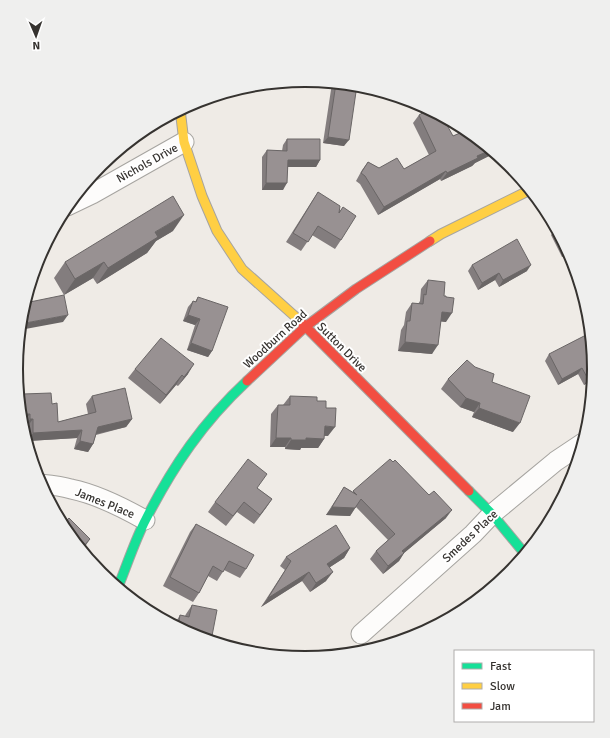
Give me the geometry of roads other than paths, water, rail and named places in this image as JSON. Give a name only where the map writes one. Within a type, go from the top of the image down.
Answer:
[{"type":"street","name":"Sutton Drive","points":[[181,116],[184,142],[202,196],[217,231],[242,269],[305,327],[492,514],[521,550]]},
{"type":"street","name":"Nichols Drive","points":[[79,200],[184,142]]},
{"type":"street","name":"Woodburn Road","points":[[120,582],[145,520],[178,461],[202,428],[232,395],[305,327],[356,289],[441,234],[525,192]]},
{"type":"street","name":"Smedes Place","points":[[361,634],[473,534],[492,514],[556,461],[575,448]]},
{"type":"street","name":"James Place","points":[[48,485],[72,489],[99,498],[129,511],[145,520]]}]
